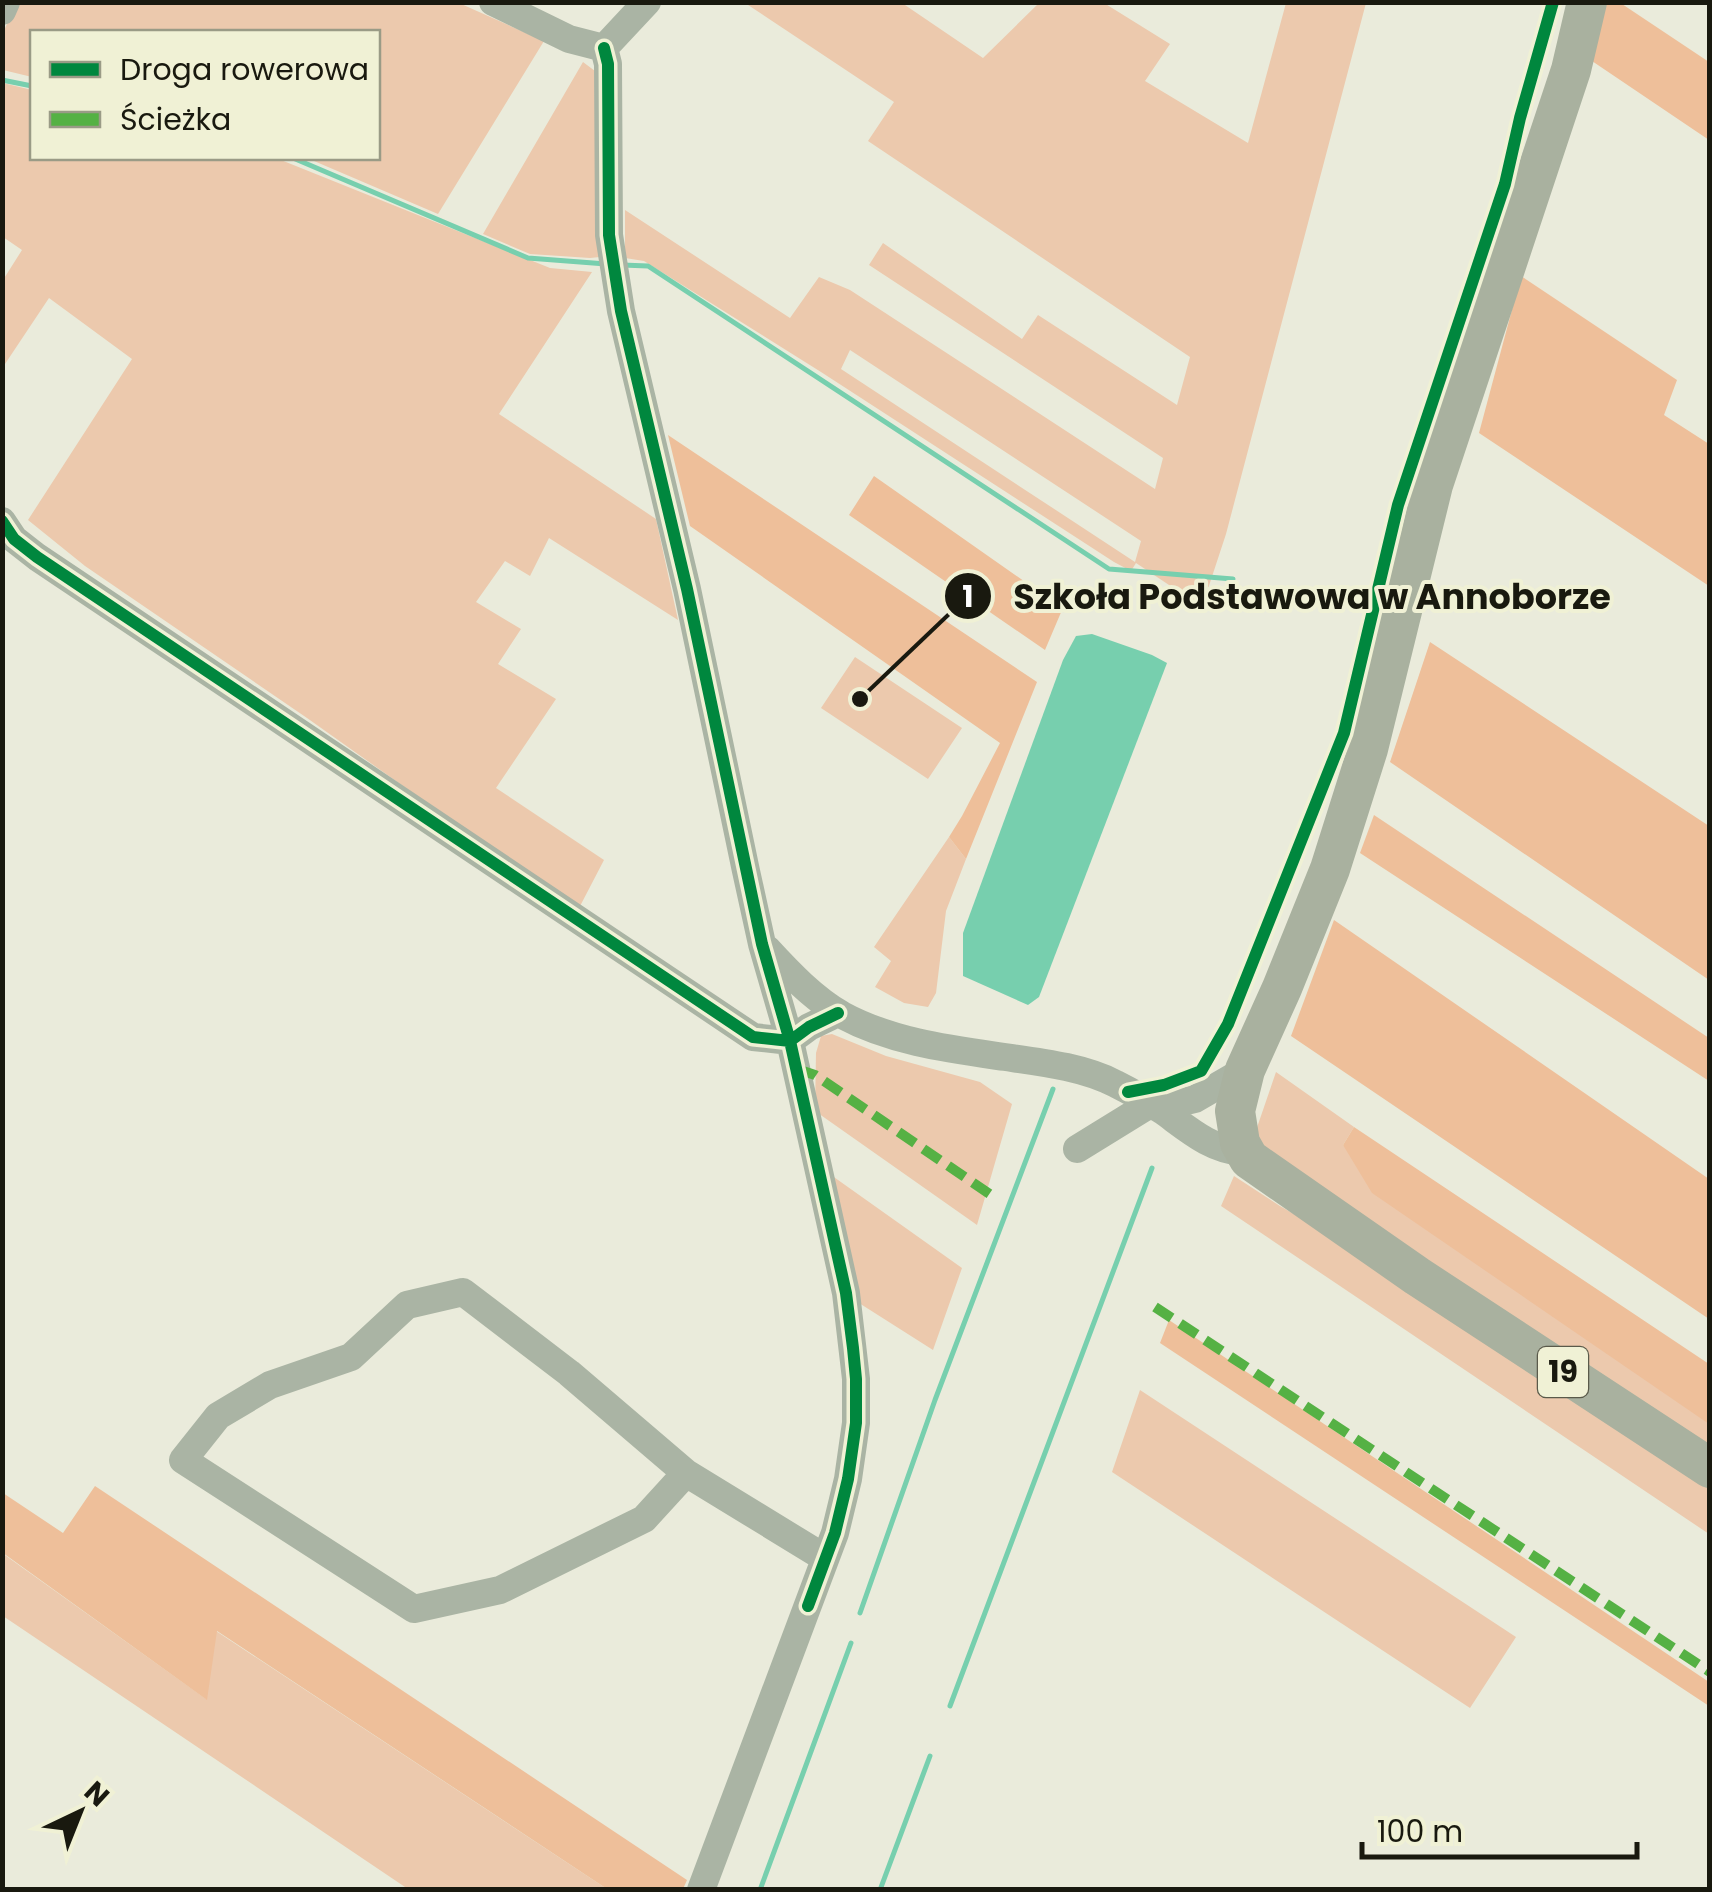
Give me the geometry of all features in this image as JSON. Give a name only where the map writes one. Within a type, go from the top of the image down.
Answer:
[{"type":"highway","points":[[1244,1152],[1236,1111],[1245,1070],[1330,870],[1368,750],[1433,485],[1571,70],[1587,2]]},
{"type":"highway","name":"19","points":[[1244,1152],[1249,1160],[1417,1276],[1710,1468]]},
{"type":"street","points":[[2,11],[6,2]]},
{"type":"street","points":[[493,2],[569,38],[604,48]]},
{"type":"street","points":[[604,48],[647,2]]},
{"type":"street","points":[[604,48],[608,64],[609,235],[621,311],[687,589],[762,944],[790,1041],[846,1292],[856,1378],[856,1423],[835,1532],[700,1890]]},
{"type":"street","points":[[2,522],[14,539],[37,557],[730,1024],[761,1040],[790,1041],[838,1013]]},
{"type":"street","points":[[762,944],[838,1013],[887,1035],[1060,1066],[1115,1083],[1202,1140],[1233,1152],[1244,1152]]},
{"type":"street","points":[[1077,1149],[1154,1106],[1195,1100],[1245,1070]]},
{"type":"street","points":[[686,1473],[644,1519],[500,1590],[414,1609],[183,1460],[218,1416],[270,1385],[351,1357],[407,1305],[462,1292],[568,1373],[686,1473],[825,1558]]},
{"type":"shaded area","points":[[1619,2],[1709,62],[1709,140],[1589,59],[1603,3]]},
{"type":"shaded area","points":[[16,3],[459,3],[544,41],[438,214],[312,160],[380,160],[380,30],[30,30],[30,77],[3,70],[3,33]]},
{"type":"shaded area","points":[[745,3],[902,3],[983,58],[1039,3],[1104,3],[1170,44],[1145,81],[1248,143],[1286,3],[1366,3],[1226,534],[1202,607],[1136,563],[1131,571],[1114,562],[644,261],[625,258],[625,210],[790,318],[819,277],[850,290],[1155,489],[1163,458],[869,265],[883,243],[1022,339],[1038,315],[1177,405],[1190,357],[868,141],[894,102]],"holes":[[[850,350],[1141,541],[1135,562],[841,369]]]},
{"type":"shaded area","points":[[583,62],[595,71],[600,257],[530,254],[483,234]]},
{"type":"shaded area","points":[[3,83],[30,90],[30,160],[281,160],[550,268],[592,272],[499,414],[656,519],[678,620],[549,538],[530,576],[505,561],[476,602],[521,629],[498,664],[556,699],[496,788],[604,860],[578,910],[85,566],[28,520],[132,359],[49,298],[3,367],[3,280],[22,250],[3,237]]},
{"type":"shaded area","points":[[1521,276],[1677,380],[1664,415],[1709,444],[1709,586],[1479,433]]},
{"type":"shaded area","points":[[668,435],[1037,682],[966,859],[949,837],[1000,743],[690,526]]},
{"type":"shaded area","points":[[874,476],[1061,607],[1045,650],[849,515]]},
{"type":"shaded area","points":[[1092,634],[1167,663],[1039,997],[1028,1005],[963,976],[963,933],[1063,660],[1076,636]]},
{"type":"shaded area","points":[[1430,642],[1709,826],[1709,980],[1390,762]]},
{"type":"shaded area","points":[[855,657],[962,728],[928,779],[821,708]]},
{"type":"shaded area","points":[[1374,815],[1709,1038],[1709,1081],[1360,853]]},
{"type":"shaded area","points":[[949,837],[966,859],[946,911],[936,993],[928,1007],[904,1003],[875,987],[891,961],[874,947]]},
{"type":"shaded area","points":[[1334,920],[1709,1179],[1709,1319],[1291,1036]]},
{"type":"shaded area","points":[[832,1034],[886,1056],[980,1082],[1012,1104],[977,1225],[815,1111],[816,1053],[821,1036]]},
{"type":"shaded area","points":[[1276,1072],[1354,1127],[1343,1145],[1709,1421],[1709,1450],[1251,1145]]},
{"type":"shaded area","points":[[1354,1127],[1709,1364],[1709,1424],[1372,1193],[1343,1145]]},
{"type":"shaded area","points":[[831,1175],[962,1268],[933,1350],[859,1303]]},
{"type":"shaded area","points":[[1234,1176],[1370,1258],[1709,1485],[1709,1534],[1221,1206]]},
{"type":"shaded area","points":[[1169,1320],[1709,1682],[1709,1706],[1160,1343]]},
{"type":"shaded area","points":[[1140,1390],[1516,1637],[1470,1708],[1112,1472]]},
{"type":"shaded area","points":[[95,1486],[687,1880],[683,1889],[607,1889],[217,1631],[207,1700],[3,1553],[3,1493],[63,1533]]},
{"type":"shaded area","points":[[2,1553],[206,1699],[216,1631],[607,1889],[408,1889],[3,1616]]},
{"type":"waterway","points":[[2,80],[30,86]]},
{"type":"waterway","points":[[298,160],[528,258],[606,264]]},
{"type":"waterway","points":[[622,265],[648,266],[1109,569],[1233,579]]},
{"type":"waterway","points":[[860,1613],[935,1400],[1053,1089]]},
{"type":"waterway","points":[[950,1706],[1152,1168]]},
{"type":"waterway","points":[[760,1890],[851,1643]]},
{"type":"waterway","points":[[880,1890],[930,1756]]},
{"type":"marked path","points":[[797,1069],[815,1075],[997,1199]]},
{"type":"marked path","points":[[1155,1307],[1710,1672]]},
{"type":"cycle path","points":[[1128,1092],[1164,1085],[1201,1071],[1228,1024],[1344,733],[1398,505],[1505,184],[1553,2]]},
{"type":"cycle path","points":[[604,48],[608,64],[609,235],[621,311],[687,589],[762,944],[790,1041],[846,1293],[856,1379],[856,1423],[835,1533],[808,1606]]},
{"type":"cycle path","points":[[2,521],[14,539],[37,557],[753,1037],[790,1041],[838,1013]]},
{"type":"place","name":"Szkoła Podstawowa w Annoborze","points":[[860,699]]}]
